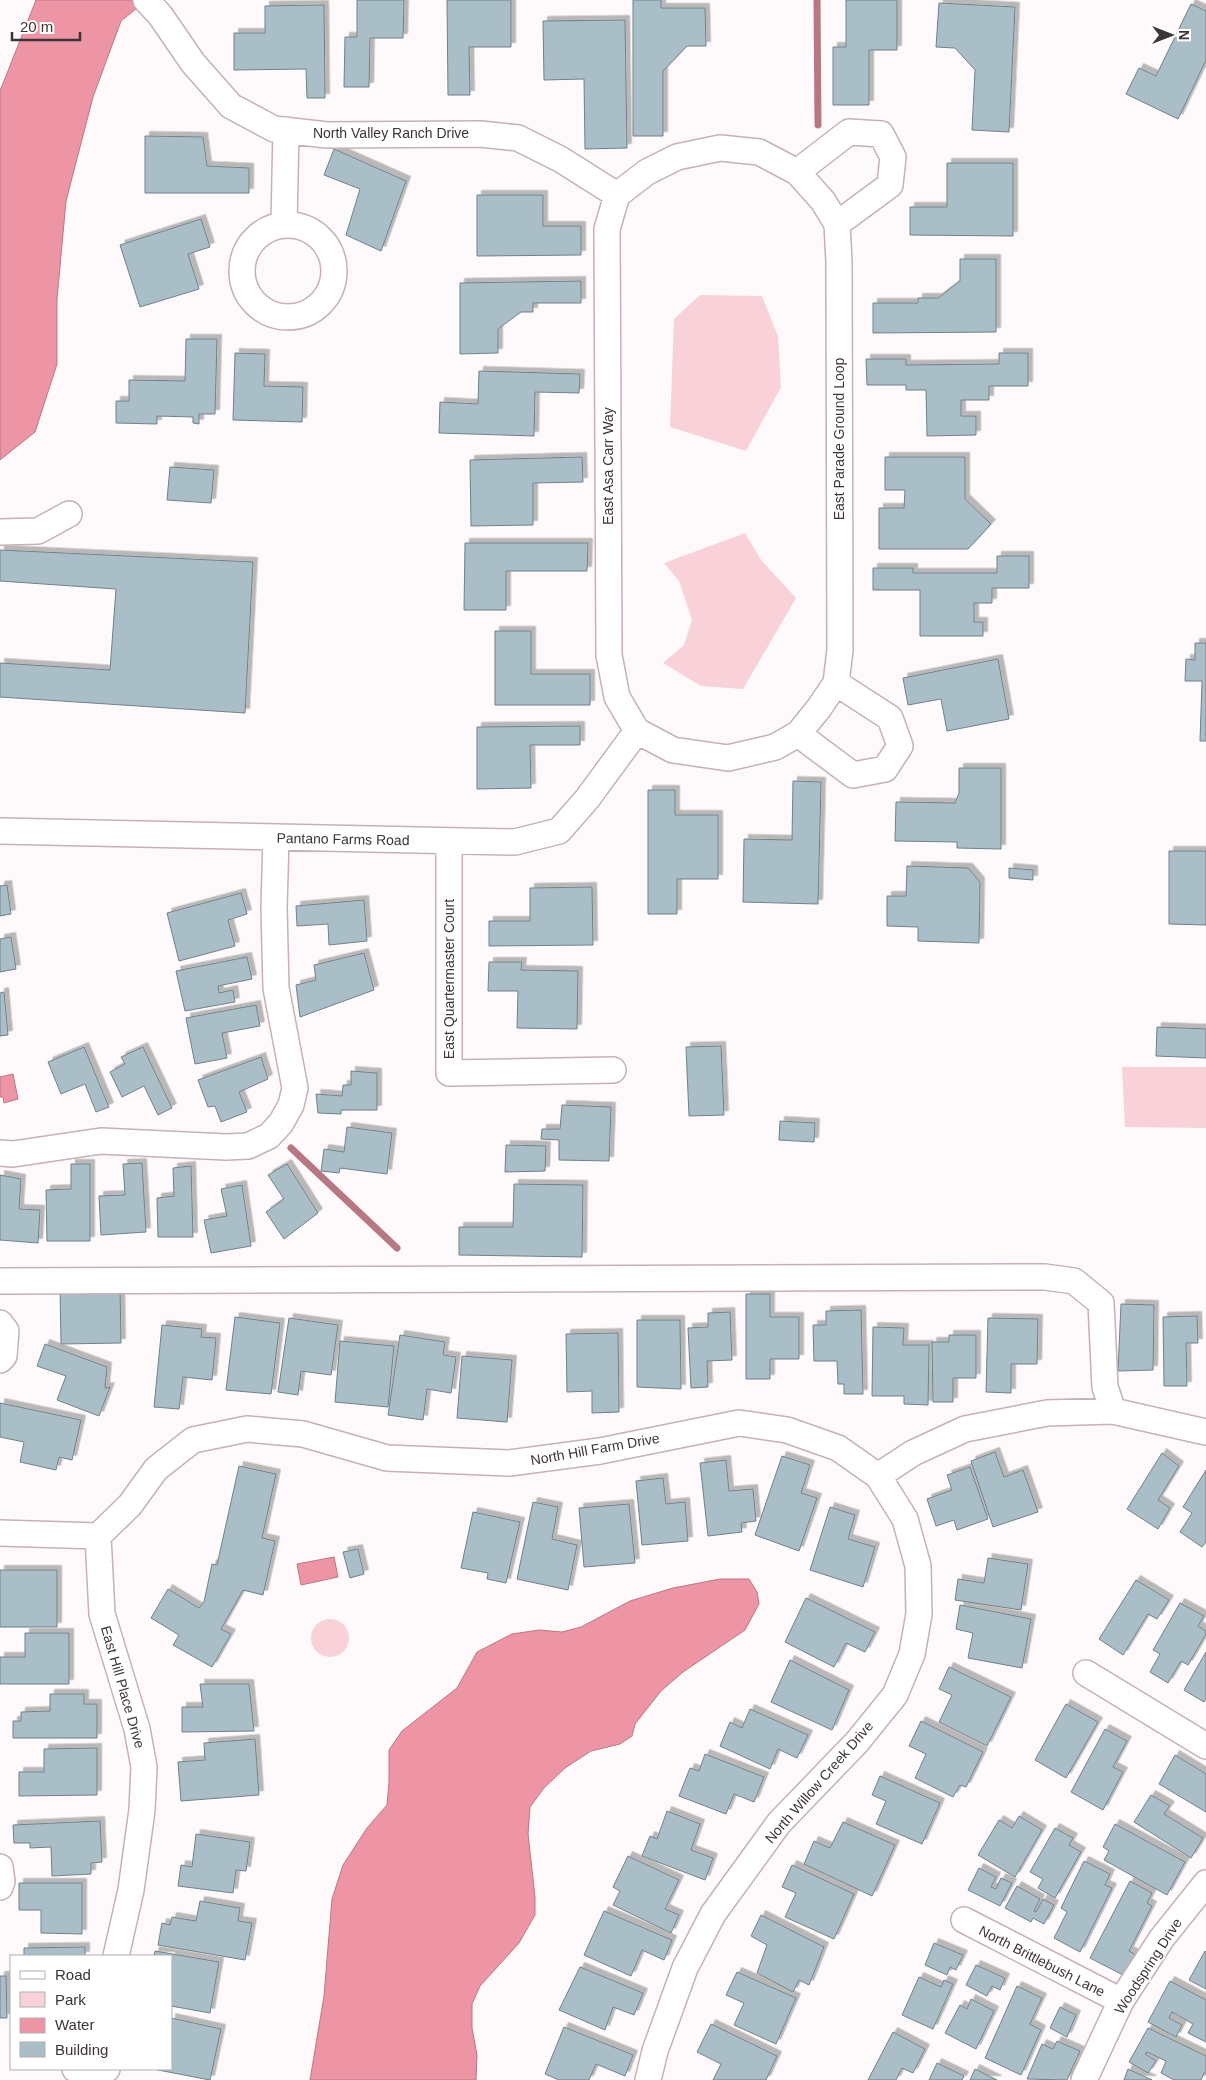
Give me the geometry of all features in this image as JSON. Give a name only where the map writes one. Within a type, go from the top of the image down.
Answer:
[{"type":"street","name":"North Valley Ranch Drive","points":[[153,7],[193,63],[231,106],[274,129],[327,135],[480,134],[518,138],[560,159],[617,195]]},
{"type":"street","points":[[284,224],[286,130]]},
{"type":"street","points":[[798,172],[848,132],[880,134],[893,157],[890,185],[837,224]]},
{"type":"street","name":"East Parade Ground Loop","points":[[617,195],[647,172],[678,157],[720,148],[759,152],[798,172],[823,200],[837,224],[840,650],[836,683],[820,708],[798,734],[776,747],[728,758],[673,750],[637,732]]},
{"type":"street","name":"East Asa Carr Way","points":[[617,195],[607,229],[608,655],[617,697],[637,732]]},
{"type":"street","points":[[0,532],[38,531],[69,514]]},
{"type":"street","points":[[798,734],[853,774],[885,769],[900,746],[890,718],[836,683]]},
{"type":"street","name":"Pantano Farms Road","points":[[0,831],[515,842],[559,831],[587,799],[637,732]]},
{"type":"street","points":[[0,1153],[13,1154],[101,1141],[226,1147],[248,1146],[269,1136],[281,1124],[291,1105],[295,1088],[276,988],[274,908],[276,838]]},
{"type":"street","name":"East Quartermaster Court","points":[[449,842],[450,1073],[613,1070]]},
{"type":"street","points":[[0,1281],[1045,1277],[1074,1281],[1101,1303],[1105,1388],[1113,1411]]},
{"type":"street","points":[[0,1322],[6,1330],[4,1356],[0,1360]]},
{"type":"street","points":[[878,1476],[913,1453],[965,1429],[1048,1412],[1113,1411],[1206,1432]]},
{"type":"street","name":"North Hill Farm Drive","points":[[98,1536],[130,1505],[156,1469],[194,1440],[248,1429],[303,1434],[387,1458],[509,1464],[600,1451],[739,1423],[787,1430],[838,1448],[878,1476]]},
{"type":"street","name":"North Willow Creek Drive","points":[[648,2080],[655,2051],[685,1968],[713,1914],[779,1824],[857,1742],[895,1695],[912,1654],[919,1614],[918,1566],[905,1519],[878,1476]]},
{"type":"street","points":[[0,1533],[98,1536]]},
{"type":"street","name":"East Hill Place Drive","points":[[98,1536],[102,1614],[137,1729],[144,1767],[142,1810],[131,1890],[116,1955]]},
{"type":"street","points":[[1086,1673],[1206,1746]]},
{"type":"street","points":[[0,1867],[2,1881],[0,1887]]},
{"type":"street","name":"Woodspring Drive","points":[[1084,2080],[1121,2001],[1162,1938],[1206,1883]]},
{"type":"street","name":"North Brittlebush Lane","points":[[964,1920],[1121,2001]]},
{"type":"street","points":[[78,2070],[91,2074],[104,2070]]},
{"type":"green space","points":[[700,295],[762,296],[778,336],[781,387],[746,451],[670,427],[674,319]]},
{"type":"green space","points":[[745,533],[761,560],[796,598],[743,689],[701,686],[663,663],[684,645],[692,620],[679,581],[664,563]]},
{"type":"green space","points":[[1122,1067],[1206,1067],[1206,1128],[1125,1127]]},
{"type":"green space","points":[[330,1619],[343,1625],[349,1638],[343,1651],[330,1657],[317,1651],[311,1638],[317,1625]]},
{"type":"water","points":[[36,0],[147,0],[121,21],[93,97],[66,201],[57,299],[57,364],[35,432],[0,460],[0,91]]},
{"type":"water","points":[[13,1074],[18,1099],[4,1103],[3,1097],[0,1097],[0,1077]]},
{"type":"water","points":[[334,1557],[338,1577],[301,1585],[297,1564]]},
{"type":"water","points":[[720,1579],[749,1579],[757,1592],[759,1604],[745,1630],[683,1672],[661,1691],[635,1724],[632,1736],[620,1744],[591,1751],[565,1768],[544,1788],[530,1807],[528,1834],[535,1897],[535,1915],[519,1943],[480,1986],[472,2004],[472,2028],[477,2055],[476,2080],[310,2080],[324,1996],[332,1899],[343,1865],[367,1828],[387,1805],[389,1750],[402,1731],[457,1688],[477,1652],[512,1634],[539,1630],[562,1632],[581,1627],[630,1601],[673,1588]]},
{"type":"building","points":[[357,0],[404,0],[403,38],[370,38],[369,87],[344,87],[345,37],[357,37]]},
{"type":"building","points":[[447,0],[511,0],[511,47],[469,47],[470,95],[448,95]]},
{"type":"building","points":[[633,0],[661,0],[661,8],[705,8],[706,46],[687,46],[663,71],[663,136],[633,136]]},
{"type":"building","points":[[846,0],[897,0],[897,50],[869,50],[869,105],[833,105],[833,47],[846,47]]},
{"type":"building","points":[[939,3],[1015,7],[1009,132],[972,130],[975,70],[955,48],[936,47]]},
{"type":"building","points":[[1191,4],[1206,11],[1206,60],[1178,119],[1126,94],[1139,68],[1156,76]]},
{"type":"building","points":[[324,5],[325,98],[307,98],[306,69],[234,70],[234,33],[265,33],[265,6]]},
{"type":"building","points":[[625,20],[627,148],[585,149],[584,79],[544,80],[543,21]]},
{"type":"building","points":[[145,136],[203,137],[207,166],[249,168],[249,193],[145,193]]},
{"type":"building","points":[[334,149],[406,181],[381,251],[346,235],[360,189],[324,175]]},
{"type":"building","points":[[947,163],[1013,163],[1013,236],[910,235],[910,207],[947,207]]},
{"type":"building","points":[[477,195],[543,195],[543,226],[581,226],[581,255],[477,256]]},
{"type":"building","points":[[201,219],[210,247],[188,254],[199,289],[140,307],[120,245]]},
{"type":"building","points":[[960,259],[996,259],[996,332],[873,333],[873,303],[918,303],[918,298],[938,298],[960,281]]},
{"type":"building","points":[[581,281],[581,303],[533,303],[533,312],[521,312],[498,329],[498,353],[460,354],[460,283]]},
{"type":"building","points":[[186,339],[217,339],[215,414],[199,414],[199,424],[193,423],[193,417],[157,416],[157,424],[116,423],[116,401],[129,401],[129,380],[185,381]]},
{"type":"building","points":[[235,353],[265,354],[264,386],[303,387],[302,422],[233,420]]},
{"type":"building","points":[[999,353],[1028,353],[1028,386],[989,386],[989,400],[961,400],[961,416],[976,416],[976,435],[927,436],[926,390],[906,390],[906,385],[867,385],[866,359],[906,359],[906,365],[999,364]]},
{"type":"building","points":[[479,371],[580,374],[579,393],[535,392],[534,436],[439,433],[440,402],[478,404]]},
{"type":"building","points":[[582,457],[583,482],[533,483],[533,525],[471,526],[470,460]]},
{"type":"building","points":[[885,457],[965,457],[965,499],[991,524],[968,549],[879,549],[879,508],[904,508],[905,490],[885,490]]},
{"type":"building","points":[[170,467],[214,470],[211,503],[167,500]]},
{"type":"building","points":[[465,543],[588,543],[587,571],[506,571],[506,610],[464,610]]},
{"type":"building","points":[[0,550],[253,562],[245,713],[0,697],[0,663],[110,670],[116,589],[0,581]]},
{"type":"building","points":[[997,556],[1029,556],[1029,588],[992,588],[992,603],[974,603],[974,622],[983,622],[983,636],[920,636],[920,590],[873,590],[873,568],[913,568],[913,573],[997,573]]},
{"type":"building","points":[[495,631],[531,631],[531,674],[590,674],[590,705],[495,705]]},
{"type":"building","points":[[1195,643],[1206,643],[1206,741],[1200,741],[1202,681],[1185,681],[1186,659],[1195,660]]},
{"type":"building","points":[[998,659],[1009,719],[947,731],[941,699],[908,705],[903,678]]},
{"type":"building","points":[[580,726],[580,745],[530,745],[531,788],[477,789],[477,727]]},
{"type":"building","points":[[959,768],[1001,768],[1001,849],[957,848],[957,842],[895,841],[896,802],[955,803],[959,793]]},
{"type":"building","points":[[793,781],[821,782],[818,904],[743,902],[744,839],[792,840]]},
{"type":"building","points":[[648,790],[675,790],[675,815],[718,815],[718,879],[677,879],[677,914],[648,914]]},
{"type":"building","points":[[1169,851],[1206,851],[1206,925],[1169,924]]},
{"type":"building","points":[[907,866],[968,868],[980,882],[979,943],[918,941],[918,927],[887,926],[887,896],[906,896]]},
{"type":"building","points":[[1009,868],[1033,870],[1033,880],[1009,878]]},
{"type":"building","points":[[7,885],[11,914],[0,916],[0,886]]},
{"type":"building","points":[[592,887],[593,945],[489,946],[489,921],[530,921],[530,888]]},
{"type":"building","points":[[241,893],[247,914],[228,920],[235,946],[179,961],[167,913]]},
{"type":"building","points":[[364,900],[367,941],[329,945],[328,924],[297,926],[296,906]]},
{"type":"building","points":[[11,937],[16,969],[0,972],[0,939]]},
{"type":"building","points":[[364,953],[374,990],[300,1017],[296,985],[316,980],[314,965]]},
{"type":"building","points":[[247,957],[252,979],[218,986],[219,993],[233,990],[235,1002],[185,1011],[176,971]]},
{"type":"building","points":[[489,962],[522,962],[521,970],[578,971],[577,1029],[517,1028],[518,991],[488,991]]},
{"type":"building","points":[[4,992],[8,1035],[0,1036],[0,993]]},
{"type":"building","points":[[256,1005],[260,1026],[222,1033],[227,1058],[195,1064],[186,1018]]},
{"type":"building","points":[[1157,1027],[1206,1029],[1206,1058],[1156,1056]]},
{"type":"building","points":[[721,1046],[724,1115],[689,1116],[686,1047]]},
{"type":"building","points":[[84,1047],[109,1107],[96,1112],[85,1084],[61,1094],[48,1062]]},
{"type":"building","points":[[143,1047],[172,1108],[158,1115],[144,1086],[122,1097],[110,1072],[125,1064],[121,1057]]},
{"type":"building","points":[[261,1057],[268,1079],[239,1092],[247,1112],[221,1122],[215,1106],[208,1107],[198,1080]]},
{"type":"building","points":[[351,1071],[377,1073],[377,1110],[341,1110],[341,1114],[318,1113],[316,1094],[342,1096],[343,1085],[351,1085]]},
{"type":"building","points":[[562,1105],[611,1107],[609,1161],[559,1160],[559,1140],[541,1139],[542,1129],[560,1129]]},
{"type":"building","points":[[780,1121],[815,1123],[814,1142],[779,1140]]},
{"type":"building","points":[[347,1127],[392,1133],[387,1174],[340,1168],[339,1173],[321,1171],[324,1149],[344,1152]]},
{"type":"building","points":[[506,1145],[546,1146],[545,1171],[505,1172]]},
{"type":"building","points":[[142,1163],[146,1232],[101,1235],[99,1196],[125,1195],[123,1164]]},
{"type":"building","points":[[71,1164],[90,1164],[90,1241],[47,1241],[46,1190],[71,1189]]},
{"type":"building","points":[[287,1164],[318,1213],[284,1239],[266,1212],[284,1199],[268,1175]]},
{"type":"building","points":[[191,1166],[193,1237],[158,1237],[157,1198],[174,1196],[173,1168]]},
{"type":"building","points":[[0,1175],[21,1179],[19,1209],[40,1210],[38,1243],[0,1240]]},
{"type":"building","points":[[514,1184],[583,1185],[582,1257],[459,1255],[459,1227],[513,1227]]},
{"type":"building","points":[[242,1185],[251,1246],[211,1253],[204,1220],[227,1216],[221,1189]]},
{"type":"building","points":[[120,1288],[121,1343],[61,1344],[60,1289]]},
{"type":"building","points":[[746,1294],[770,1294],[770,1317],[799,1317],[799,1359],[770,1359],[770,1379],[746,1379]]},
{"type":"building","points":[[1121,1304],[1154,1305],[1153,1370],[1118,1371]]},
{"type":"building","points":[[861,1310],[863,1394],[844,1394],[844,1384],[838,1384],[837,1361],[814,1361],[813,1325],[826,1325],[826,1311]]},
{"type":"building","points":[[730,1312],[732,1360],[707,1361],[708,1387],[691,1388],[688,1328],[708,1327],[708,1313]]},
{"type":"building","points":[[1197,1316],[1198,1343],[1186,1343],[1187,1386],[1164,1386],[1163,1317]]},
{"type":"building","points":[[235,1317],[280,1323],[271,1394],[226,1390]]},
{"type":"building","points":[[289,1318],[338,1325],[331,1375],[301,1371],[298,1395],[278,1392]]},
{"type":"building","points":[[988,1318],[1038,1319],[1037,1364],[1011,1364],[1011,1393],[986,1392]]},
{"type":"building","points":[[637,1320],[680,1320],[681,1389],[637,1387]]},
{"type":"building","points":[[162,1325],[202,1329],[201,1337],[216,1338],[212,1380],[183,1377],[179,1409],[154,1407]]},
{"type":"building","points":[[873,1327],[904,1328],[903,1345],[929,1345],[928,1405],[904,1404],[904,1396],[872,1396]]},
{"type":"building","points":[[618,1333],[619,1412],[592,1413],[592,1391],[567,1392],[566,1334]]},
{"type":"building","points":[[400,1335],[445,1342],[443,1355],[456,1357],[451,1393],[427,1389],[423,1420],[388,1415]]},
{"type":"building","points":[[949,1335],[976,1335],[976,1378],[953,1378],[953,1402],[933,1402],[932,1342],[949,1342]]},
{"type":"building","points":[[340,1341],[394,1346],[388,1407],[335,1402]]},
{"type":"building","points":[[45,1344],[107,1367],[105,1388],[110,1387],[99,1416],[57,1400],[66,1376],[37,1366]]},
{"type":"building","points":[[462,1356],[512,1360],[507,1422],[457,1418]]},
{"type":"building","points":[[0,1403],[81,1420],[72,1460],[59,1457],[56,1470],[20,1462],[24,1442],[0,1437]]},
{"type":"building","points":[[995,1452],[1004,1477],[1023,1470],[1038,1512],[993,1527],[971,1461]]},
{"type":"building","points":[[1162,1453],[1179,1466],[1158,1500],[1170,1508],[1158,1529],[1127,1509]]},
{"type":"building","points":[[782,1456],[810,1465],[801,1493],[817,1498],[799,1551],[755,1535]]},
{"type":"building","points":[[726,1460],[729,1491],[753,1489],[756,1521],[741,1523],[742,1532],[708,1536],[700,1463]]},
{"type":"building","points":[[239,1466],[276,1474],[262,1538],[275,1541],[263,1595],[243,1590],[221,1629],[231,1634],[212,1667],[173,1645],[179,1635],[151,1618],[168,1589],[199,1608],[204,1602],[212,1564],[217,1565]]},
{"type":"building","points":[[970,1467],[988,1519],[957,1530],[954,1520],[936,1526],[927,1499],[952,1490],[947,1475]]},
{"type":"building","points":[[1206,1470],[1206,1542],[1202,1547],[1180,1532],[1192,1513],[1183,1507]]},
{"type":"building","points":[[663,1478],[666,1504],[685,1502],[688,1541],[642,1545],[636,1481]]},
{"type":"building","points":[[533,1502],[558,1507],[552,1539],[577,1545],[568,1590],[517,1579]]},
{"type":"building","points":[[629,1504],[635,1563],[584,1567],[579,1508]]},
{"type":"building","points":[[830,1507],[855,1515],[848,1539],[875,1547],[863,1587],[810,1570]]},
{"type":"building","points":[[473,1512],[520,1522],[506,1583],[487,1579],[488,1573],[461,1568]]},
{"type":"building","points":[[358,1549],[364,1574],[350,1578],[343,1552]]},
{"type":"building","points":[[988,1558],[1028,1564],[1021,1610],[955,1600],[958,1579],[984,1583]]},
{"type":"building","points":[[0,1570],[57,1570],[57,1627],[0,1627]]},
{"type":"building","points":[[1136,1580],[1169,1600],[1157,1619],[1148,1614],[1123,1655],[1099,1639]]},
{"type":"building","points":[[806,1598],[875,1632],[865,1652],[846,1643],[834,1667],[785,1642]]},
{"type":"building","points":[[1180,1603],[1204,1616],[1198,1626],[1206,1631],[1206,1634],[1188,1665],[1181,1661],[1168,1683],[1150,1672],[1160,1654],[1153,1650]]},
{"type":"building","points":[[960,1605],[1031,1619],[1022,1668],[968,1658],[973,1633],[956,1629]]},
{"type":"building","points":[[25,1633],[69,1633],[69,1684],[0,1684],[0,1657],[25,1657]]},
{"type":"building","points":[[1206,1652],[1206,1698],[1204,1702],[1184,1690]]},
{"type":"building","points":[[790,1660],[849,1690],[832,1730],[771,1702]]},
{"type":"building","points":[[949,1667],[1011,1697],[987,1746],[939,1722],[952,1695],[939,1689]]},
{"type":"building","points":[[200,1684],[249,1684],[254,1731],[182,1732],[182,1707],[203,1707]]},
{"type":"building","points":[[50,1694],[84,1694],[84,1704],[97,1704],[97,1738],[13,1738],[13,1721],[21,1721],[21,1712],[50,1711]]},
{"type":"building","points":[[1066,1704],[1098,1722],[1066,1778],[1035,1760]]},
{"type":"building","points":[[750,1709],[808,1735],[797,1758],[778,1749],[770,1769],[720,1746],[730,1722],[742,1728]]},
{"type":"building","points":[[921,1721],[983,1752],[966,1787],[960,1785],[953,1797],[915,1778],[926,1754],[909,1746]]},
{"type":"building","points":[[1105,1729],[1127,1741],[1113,1767],[1123,1772],[1103,1810],[1071,1792]]},
{"type":"building","points":[[255,1739],[259,1795],[181,1801],[178,1762],[205,1760],[204,1743]]},
{"type":"building","points":[[97,1748],[97,1795],[19,1796],[19,1772],[44,1772],[44,1749]]},
{"type":"building","points":[[705,1754],[764,1777],[754,1802],[734,1794],[726,1814],[679,1796],[690,1768],[699,1771]]},
{"type":"building","points":[[1175,1755],[1206,1774],[1206,1812],[1159,1784]]},
{"type":"building","points":[[880,1776],[940,1803],[922,1844],[876,1824],[886,1801],[872,1795]]},
{"type":"building","points":[[1151,1795],[1170,1806],[1164,1814],[1203,1838],[1191,1858],[1134,1822]]},
{"type":"building","points":[[667,1811],[700,1824],[691,1850],[713,1858],[705,1880],[642,1856],[650,1836],[657,1839]]},
{"type":"building","points":[[1019,1816],[1042,1830],[1015,1877],[978,1855],[999,1820],[1012,1828]]},
{"type":"building","points":[[100,1821],[102,1862],[91,1863],[91,1874],[52,1876],[51,1847],[30,1848],[30,1843],[14,1843],[13,1825]]},
{"type":"building","points":[[843,1822],[895,1845],[872,1896],[804,1864],[814,1841],[830,1848]]},
{"type":"building","points":[[1115,1824],[1185,1862],[1167,1895],[1104,1860],[1109,1851],[1103,1847]]},
{"type":"building","points":[[1055,1828],[1073,1838],[1069,1845],[1081,1852],[1055,1898],[1038,1888],[1043,1879],[1030,1872]]},
{"type":"building","points":[[196,1834],[250,1842],[246,1871],[236,1870],[233,1893],[178,1886],[181,1865],[192,1867]]},
{"type":"building","points":[[628,1856],[679,1880],[665,1909],[679,1915],[671,1933],[613,1905],[620,1891],[613,1887]]},
{"type":"building","points":[[1084,1861],[1110,1874],[1105,1885],[1112,1888],[1080,1952],[1054,1938],[1067,1912],[1061,1908]]},
{"type":"building","points":[[792,1865],[854,1894],[834,1939],[785,1917],[796,1893],[782,1887]]},
{"type":"building","points":[[979,1868],[996,1877],[991,1887],[996,1889],[1001,1878],[1012,1883],[1000,1906],[968,1890]]},
{"type":"building","points":[[1130,1881],[1152,1893],[1147,1903],[1152,1906],[1129,1951],[1136,1955],[1125,1976],[1090,1958]]},
{"type":"building","points":[[19,1883],[82,1883],[82,1934],[41,1933],[41,1910],[19,1910]]},
{"type":"building","points":[[1017,1886],[1040,1899],[1034,1911],[1036,1912],[1043,1899],[1054,1905],[1044,1924],[1033,1918],[1031,1922],[1005,1908]]},
{"type":"building","points":[[200,1901],[240,1908],[238,1921],[252,1923],[245,1960],[158,1945],[162,1923],[170,1925],[172,1917],[196,1921]]},
{"type":"building","points":[[604,1911],[672,1940],[664,1960],[642,1950],[631,1976],[584,1955]]},
{"type":"building","points":[[761,1915],[824,1947],[809,1985],[799,1980],[793,1992],[757,1973],[767,1945],[751,1936]]},
{"type":"building","points":[[934,1943],[963,1955],[956,1970],[950,1967],[947,1975],[925,1965]]},
{"type":"building","points":[[85,1947],[85,1955],[24,1955],[24,1948]]},
{"type":"building","points":[[155,1951],[219,1962],[210,2013],[172,2006],[172,1955],[154,1955]]},
{"type":"building","points":[[1206,1952],[1206,1989],[1189,1980]]},
{"type":"building","points":[[976,1965],[1005,1978],[1000,1990],[992,1986],[987,1996],[966,1985]]},
{"type":"building","points":[[580,1967],[643,1993],[634,2015],[613,2007],[605,2030],[559,2010]]},
{"type":"building","points":[[737,1972],[796,1998],[776,2044],[734,2025],[744,2003],[726,1995]]},
{"type":"building","points":[[0,1976],[6,1976],[7,2018],[0,2018]]},
{"type":"building","points":[[919,1977],[941,1987],[944,1980],[953,1984],[933,2029],[902,2015]]},
{"type":"building","points":[[1170,1981],[1206,2000],[1206,2042],[1188,2033],[1193,2024],[1172,2012],[1169,2018],[1182,2025],[1176,2037],[1148,2022]]},
{"type":"building","points":[[1017,1986],[1042,1998],[1030,2024],[1041,2030],[1021,2075],[985,2058]]},
{"type":"building","points":[[971,1999],[994,2011],[976,2049],[945,2033],[960,2005],[967,2009]]},
{"type":"building","points":[[1060,2007],[1076,2015],[1067,2037],[1050,2028]]},
{"type":"building","points":[[172,2018],[221,2029],[210,2080],[158,2070],[172,2070]]},
{"type":"building","points":[[711,2024],[777,2056],[766,2080],[713,2080],[721,2064],[697,2052]]},
{"type":"building","points":[[564,2027],[633,2055],[625,2076],[596,2064],[589,2080],[559,2080],[545,2074]]},
{"type":"building","points":[[1148,2028],[1206,2056],[1206,2073],[1204,2073],[1201,2080],[1174,2080],[1161,2073],[1166,2061],[1147,2052],[1145,2054],[1156,2061],[1148,2073],[1129,2062]]},
{"type":"building","points":[[893,2032],[925,2049],[913,2073],[902,2068],[896,2080],[868,2080]]},
{"type":"building","points":[[1057,2041],[1080,2051],[1067,2080],[1027,2079],[1042,2044],[1053,2049]]},
{"type":"building","points":[[937,2063],[964,2076],[962,2080],[929,2080]]},
{"type":"building","points":[[975,2069],[997,2080],[970,2080]]},
{"type":"building","points":[[1128,2069],[1152,2080],[1124,2080]]},
{"type":"waterway","points":[[817,0],[818,125]]},
{"type":"waterway","points":[[291,1148],[397,1248]]}]
